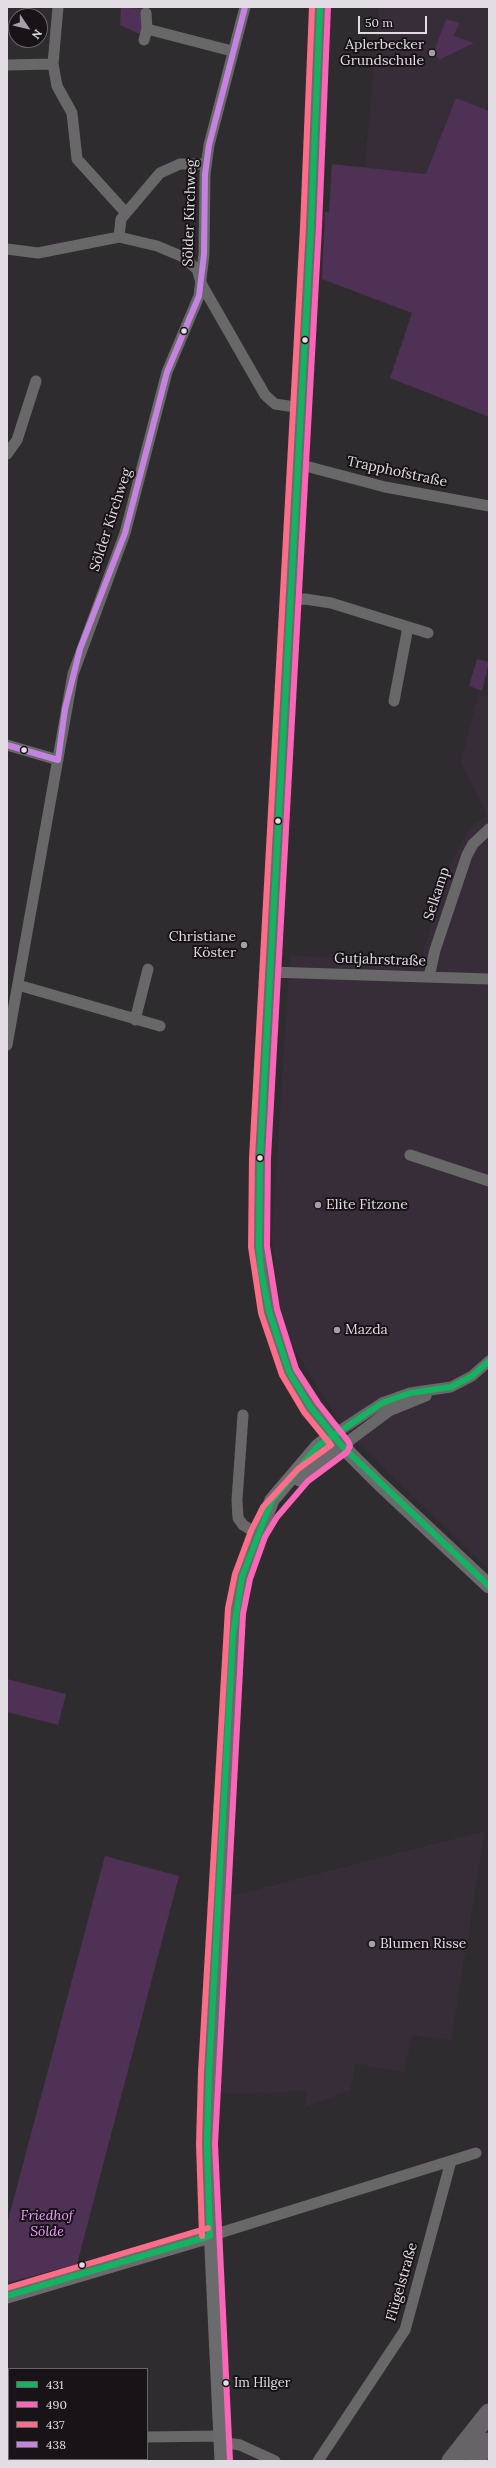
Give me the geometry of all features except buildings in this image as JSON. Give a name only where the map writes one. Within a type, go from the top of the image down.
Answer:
[{"type":"highway","points":[[451,2461],[489,2413]]},
{"type":"highway","points":[[474,2461],[489,2442]]},
{"type":"main road","points":[[320,7],[317,110],[302,408],[290,600],[258,1194],[259,1247],[264,1288],[269,1311],[289,1372],[311,1408],[337,1441],[379,1483],[489,1586]]},
{"type":"main road","points":[[222,2461],[210,2236],[207,2144],[209,2072],[233,1635],[242,1578],[258,1534],[270,1512],[272,1500],[318,1446],[337,1441]]},
{"type":"main road","points":[[7,2296],[210,2236]]},
{"type":"street","points":[[58,7],[53,64],[57,86],[72,113],[77,159],[126,213]]},
{"type":"street","name":"Sölder Kirchweg","points":[[7,1045],[58,760],[65,709],[80,649],[125,533],[141,477],[167,372],[179,340],[196,306],[202,285],[206,164],[232,51],[245,7]]},
{"type":"street","points":[[146,13],[145,34],[232,51]]},
{"type":"street","points":[[7,65],[53,64]]},
{"type":"street","points":[[119,237],[119,226],[126,213],[152,181],[168,168],[180,164],[206,164]]},
{"type":"street","points":[[7,249],[38,253],[119,237],[157,246],[181,256],[197,269],[202,285],[265,395],[275,404],[302,408]]},
{"type":"street","points":[[7,454],[17,440],[36,381]]},
{"type":"street","name":"Trapphofstraße","points":[[298,464],[385,487],[489,506]]},
{"type":"street","points":[[290,600],[305,599],[331,603],[428,633]]},
{"type":"street","points":[[394,701],[408,627]]},
{"type":"street","points":[[7,745],[58,760]]},
{"type":"street","name":"Selkamp","points":[[429,977],[435,950],[467,855],[473,844],[489,829]]},
{"type":"street","points":[[135,1020],[148,969]]},
{"type":"street","name":"Gutjahrstraße","points":[[270,972],[489,979]]},
{"type":"street","points":[[18,985],[160,1026]]},
{"type":"street","points":[[410,1154],[489,1181]]},
{"type":"street","points":[[337,1441],[382,1403],[410,1393],[435,1390],[463,1381],[489,1361]]},
{"type":"street","points":[[243,1415],[238,1518],[243,1525],[258,1534]]},
{"type":"street","points":[[210,2236],[476,2153]]},
{"type":"street","name":"Flügelstraße","points":[[318,2461],[405,2330],[451,2161]]},
{"type":"street","points":[[148,2437],[221,2439],[240,2445],[275,2461]]},
{"type":"shaded area","name":"Aplerbecker Grundschule","points":[[379,7],[489,7],[489,99],[485,110],[456,99],[427,174],[365,167]]},
{"type":"shaded area","points":[[479,693],[489,696],[489,1570],[345,1430],[290,1342],[279,1302],[272,1238],[290,955],[419,964],[453,859],[464,837],[474,824],[487,815],[461,762]]},
{"type":"shaded area","points":[[485,1831],[451,2040],[412,2035],[404,2073],[356,2063],[350,2090],[305,2107],[307,2091],[217,2094],[227,1897]]},
{"type":"green space","points":[[121,7],[142,9],[142,35],[120,25]]},
{"type":"green space","points":[[446,19],[459,23],[454,36],[474,43],[439,60],[434,52]]},
{"type":"green space","points":[[456,98],[489,111],[489,417],[390,378],[412,313],[322,279],[325,212],[329,212],[332,164],[426,174]]},
{"type":"green space","points":[[477,659],[489,662],[482,691],[469,686]]},
{"type":"green space","points":[[7,1679],[66,1694],[58,1725],[7,1712]]},
{"type":"green space","name":"Friedhof Sölde","points":[[105,1856],[179,1876],[77,2264],[7,2283],[7,2224]]},
{"type":"transit line","name":"438","points":[[58,760],[65,709],[80,649],[125,533],[167,372],[199,296],[204,254],[205,174],[209,145],[245,7]]},
{"type":"transit line","name":"437","points":[[202,2236],[199,2144],[201,2072],[228,1608],[235,1574],[251,1531],[263,1507],[298,1469],[331,1445],[304,1412],[282,1375],[261,1313],[251,1247],[252,1158],[303,227],[312,7]]},
{"type":"transit line","name":"431","points":[[320,7],[311,227],[260,1158],[259,1247],[261,1271],[269,1311],[289,1372],[311,1408],[342,1446],[489,1586]]},
{"type":"transit line","name":"490","points":[[230,2461],[215,2144],[243,1614],[250,1579],[265,1537],[277,1517],[308,1481],[347,1452],[350,1446],[348,1441],[318,1403],[296,1369],[277,1309],[267,1246],[268,1158],[319,227],[328,7]]},
{"type":"transit line","name":"438","points":[[7,745],[58,760]]},
{"type":"transit line","name":"431","points":[[210,2236],[207,2144],[209,2072],[233,1635],[242,1577],[272,1500],[318,1446],[382,1403],[410,1393],[451,1387],[472,1376],[489,1361]]},
{"type":"transit line","name":"437","points":[[7,2288],[208,2228]]},
{"type":"transit line","name":"431","points":[[7,2296],[210,2236]]},
{"type":"place","name":"Aplerbecker Grundschule","points":[[432,53]]},
{"type":"place","name":"Christiane Köster","points":[[244,945]]},
{"type":"place","name":"Elite Fitzone","points":[[318,1205]]},
{"type":"place","name":"Mazda","points":[[337,1330]]},
{"type":"place","name":"Blumen Risse","points":[[372,1944]]},
{"type":"place","name":"Im Hilger","points":[[226,2383]]}]
